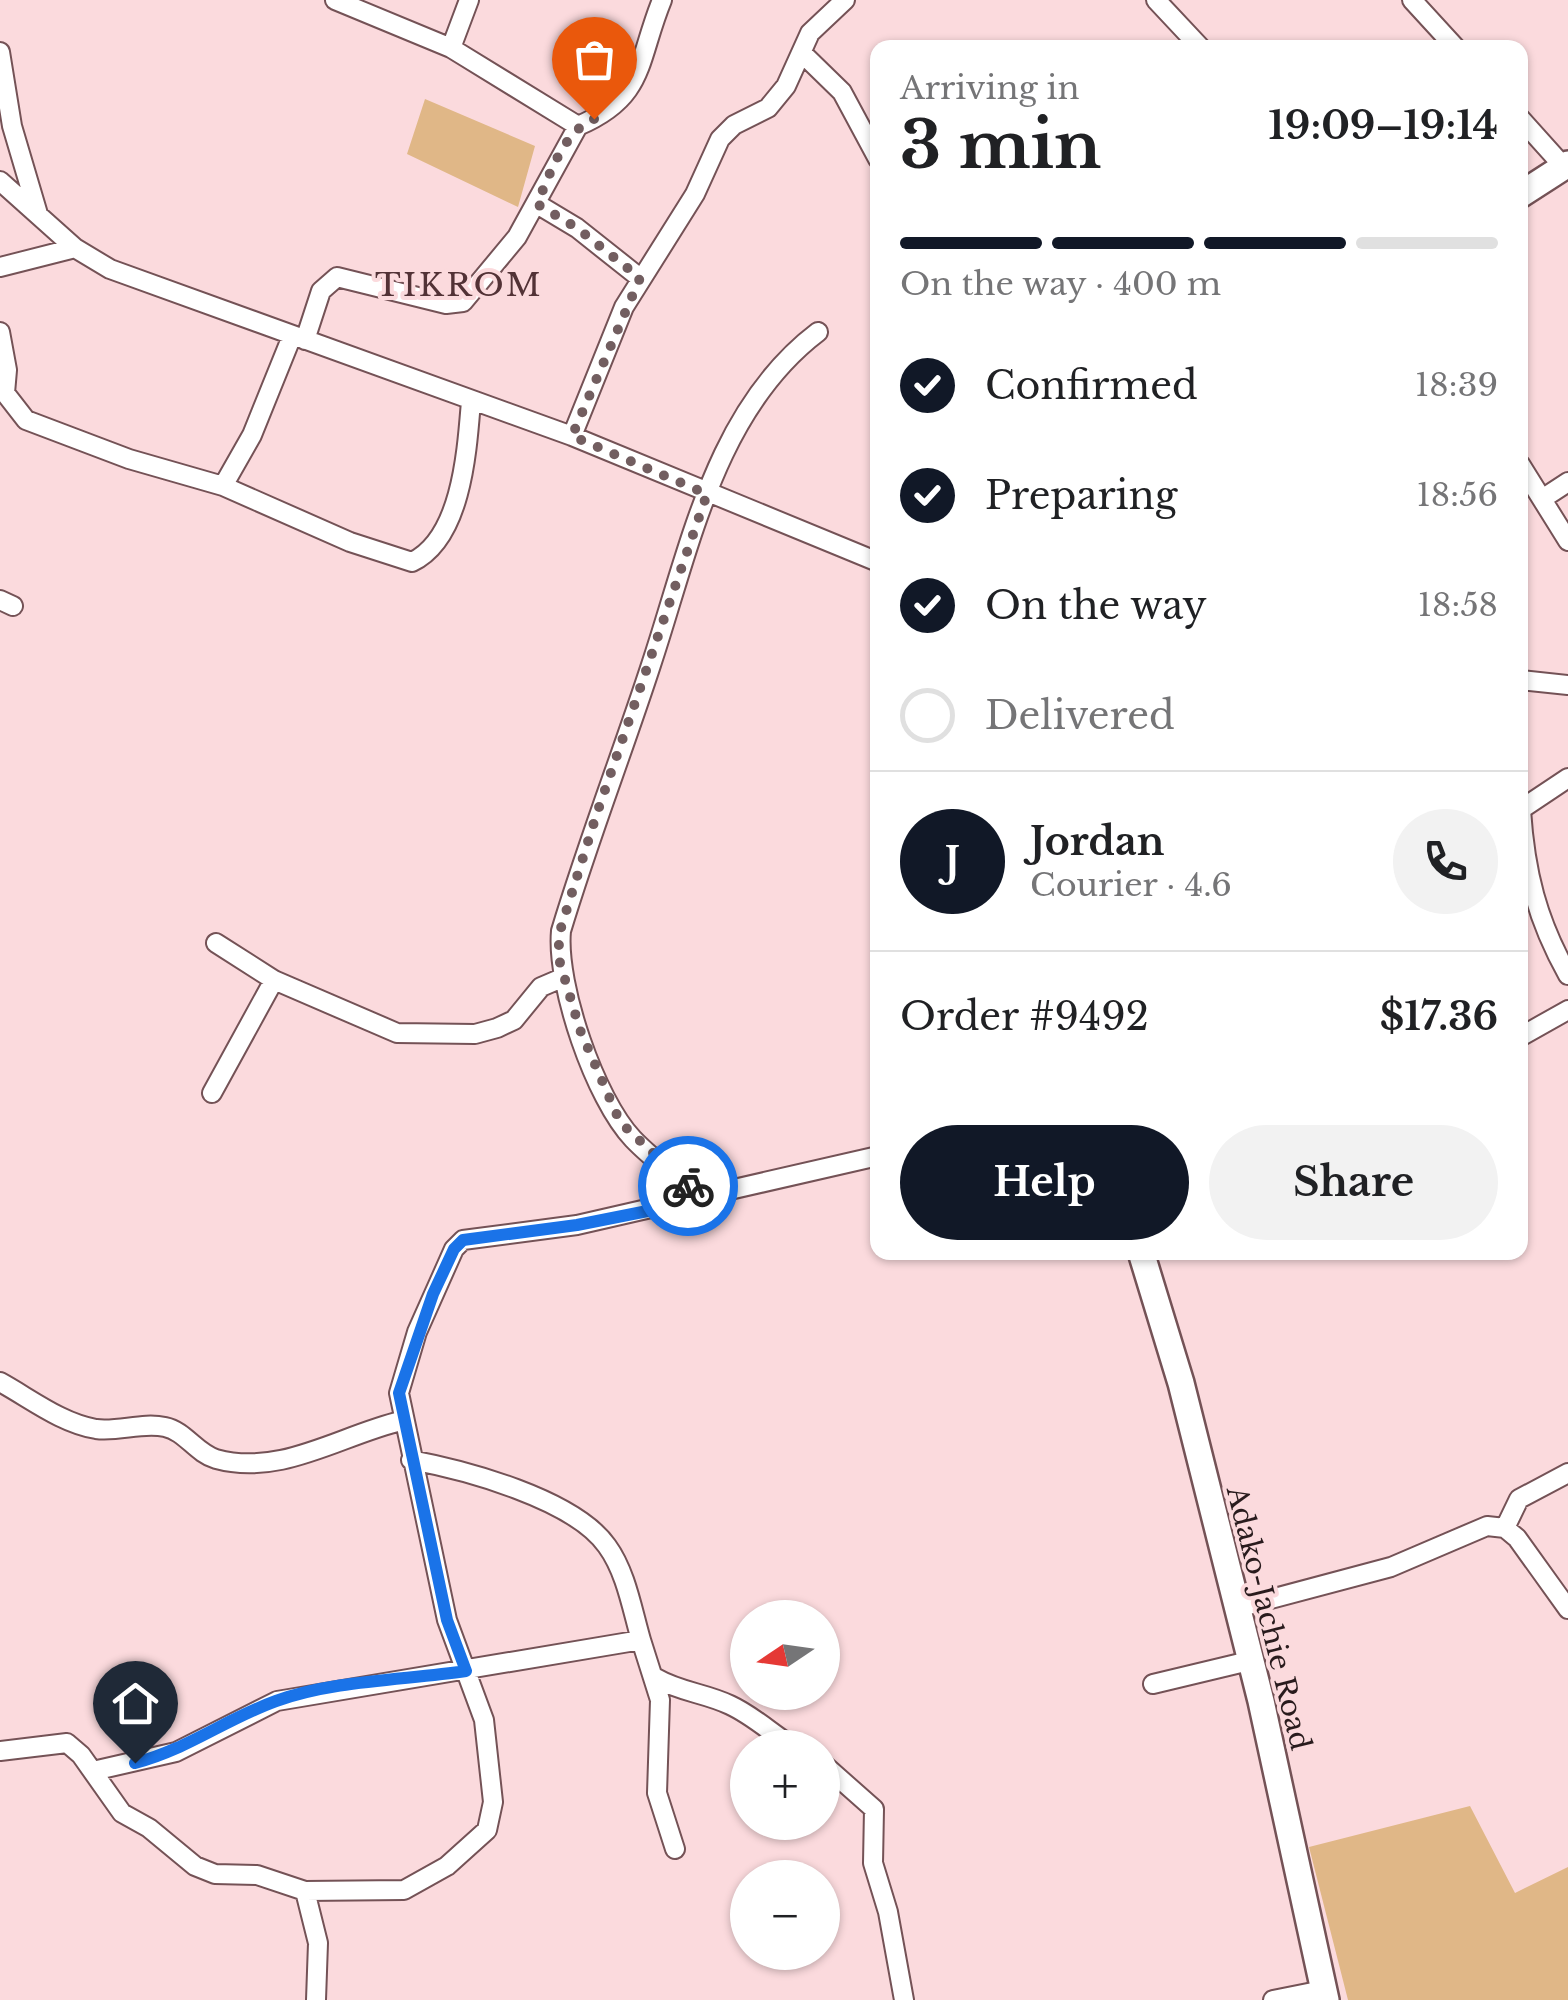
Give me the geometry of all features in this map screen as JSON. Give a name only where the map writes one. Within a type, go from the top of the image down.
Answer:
[{"type":"street","points":[[335,0],[451,48],[578,126]]},
{"type":"street","points":[[451,48],[468,0]]},
{"type":"street","points":[[223,486],[252,435],[321,291],[336,277],[446,304],[463,302],[517,237],[578,126],[616,108],[630,92],[662,0]]},
{"type":"street","points":[[572,436],[640,278],[695,194],[720,138],[734,125],[768,108],[820,20],[846,0]]},
{"type":"street","points":[[1156,0],[1194,40]]},
{"type":"street","points":[[1412,0],[1449,40]]},
{"type":"street","points":[[0,52],[12,126],[40,219]]},
{"type":"street","points":[[803,54],[842,92],[870,145]]},
{"type":"street","points":[[1528,126],[1566,166],[1528,190]]},
{"type":"street","points":[[0,181],[75,248],[162,291],[572,436],[870,559]]},
{"type":"street","points":[[537,204],[577,228],[640,278]]},
{"type":"street","points":[[0,268],[75,248]]},
{"type":"street","points":[[0,332],[6,370],[4,393],[26,420],[129,459],[223,486],[350,542],[412,562],[429,554],[461,486],[471,402]]},
{"type":"street","points":[[703,1200],[620,1122],[562,978],[560,931],[707,494],[747,408],[786,356],[818,332]]},
{"type":"street","points":[[1528,477],[1568,540]]},
{"type":"street","points":[[1542,500],[1568,482]]},
{"type":"street","points":[[1528,681],[1568,685]]},
{"type":"street","points":[[1528,805],[1568,778]]},
{"type":"street","points":[[1528,880],[1534,906],[1568,974]]},
{"type":"street","points":[[216,943],[274,980],[397,1033],[449,1030],[475,1034],[514,1020],[542,987],[562,978]]},
{"type":"street","points":[[212,1094],[274,980]]},
{"type":"street","points":[[1528,1032],[1568,1010]]},
{"type":"street","points":[[0,1751],[67,1743],[93,1771],[122,1813],[149,1828],[194,1866],[214,1874],[257,1875],[304,1890],[404,1890],[448,1866],[487,1830],[493,1802],[490,1752],[447,1620],[401,1420],[401,1379],[454,1249],[463,1240],[577,1225],[703,1200],[870,1158]]},
{"type":"street","name":"Adako-Jachie Road","points":[[1143,1260],[1181,1383],[1325,1995]]},
{"type":"street","points":[[0,1382],[61,1417],[94,1428],[176,1429],[216,1459],[264,1463],[296,1458],[401,1420]]},
{"type":"street","points":[[411,1460],[498,1481],[592,1531],[616,1561],[656,1678],[656,1793],[675,1849]]},
{"type":"street","points":[[1505,1528],[1520,1499],[1568,1473]]},
{"type":"street","points":[[1236,1608],[1391,1567],[1487,1526],[1505,1528],[1568,1608]]},
{"type":"street","points":[[93,1771],[176,1752],[208,1732],[277,1700],[642,1640]]},
{"type":"street","points":[[1153,1684],[1249,1661]]},
{"type":"street","points":[[656,1678],[678,1691],[724,1702],[772,1730]]},
{"type":"street","points":[[840,1779],[874,1809],[873,1863],[888,1912],[904,2000]]},
{"type":"street","points":[[304,1890],[318,1942],[316,2000]]},
{"type":"street","points":[[1274,2000],[1325,1995]]},
{"type":"shaded area","points":[[425,99],[535,146],[518,207],[407,154]]},
{"type":"shaded area","points":[[1470,1806],[1515,1893],[1568,1867],[1568,2000],[1348,2000],[1309,1847]]},
{"type":"way so far","points":[[594,119],[578,126],[553,166],[537,204],[577,228],[640,278],[624,307],[572,436],[707,494],[596,816],[560,931],[558,956],[580,1030],[620,1122],[634,1140],[688,1186]]},
{"type":"district","name":"TIKROM","points":[[459,285]]},
{"type":"route","points":[[135,1763],[176,1752],[208,1732],[277,1700],[466,1671],[447,1620],[401,1420],[399,1393],[418,1332],[448,1261],[463,1240],[577,1225],[703,1200],[688,1186]]}]
